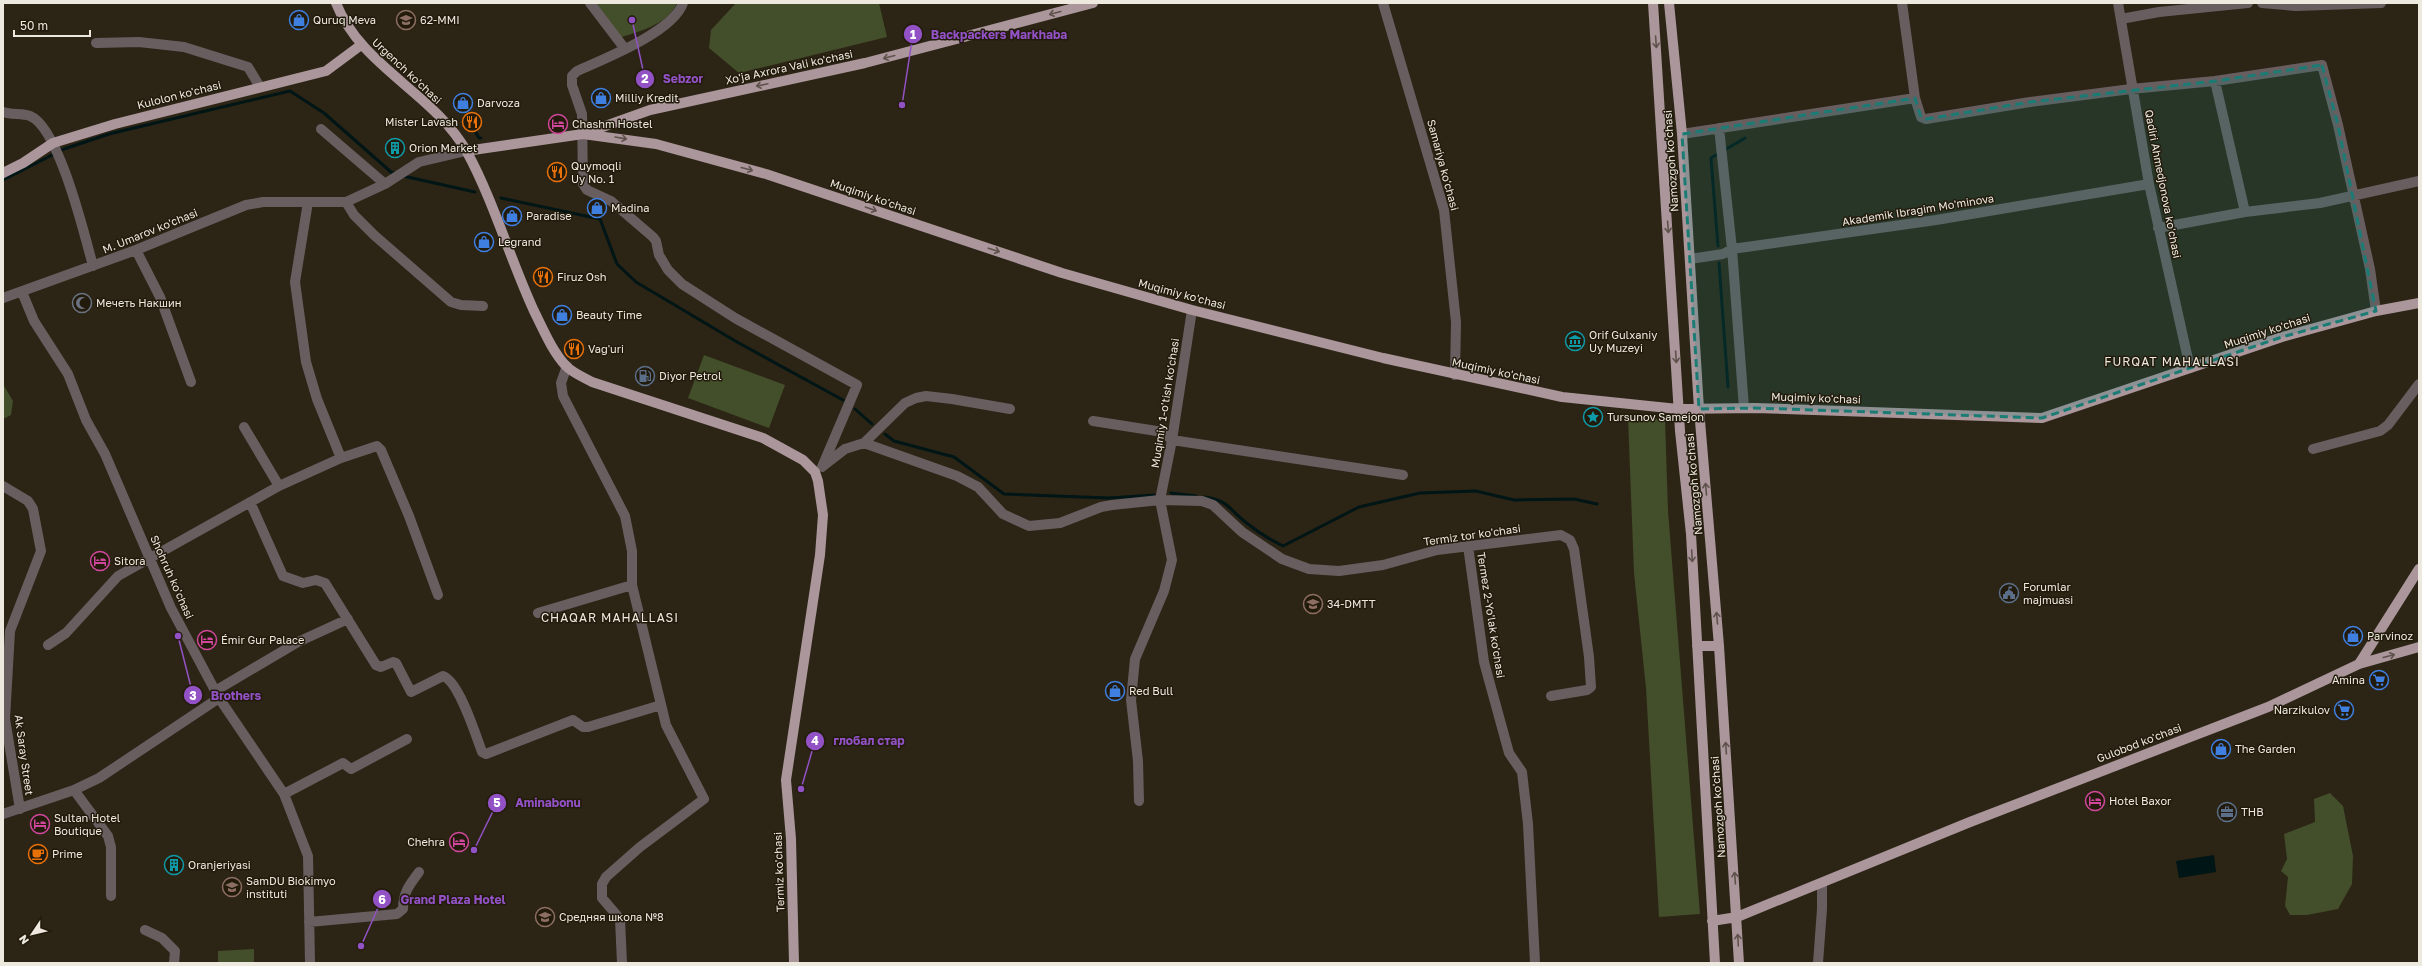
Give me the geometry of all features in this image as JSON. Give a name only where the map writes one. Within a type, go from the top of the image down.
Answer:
[{"type":"main road","name":"Urgench ko'chasi","points":[[336,3],[347,26],[361,45],[446,124],[466,151],[526,293],[553,348],[566,366]]},
{"type":"main road","name":"Xo'ja Axrora Vali ko'chasi","points":[[466,151],[583,134],[650,110],[865,63],[1093,3]]},
{"type":"main road","name":"Namozgoh ko'chasi","points":[[1652,3],[1678,408],[1691,534],[1715,963]]},
{"type":"main road","name":"Namozgoh ko'chasi","points":[[1669,3],[1682,134],[1699,409],[1719,646],[1739,963]]},
{"type":"main road","name":"Kulolon ko'chasi","points":[[3,173],[115,124],[326,71],[361,45]]},
{"type":"main road","name":"Muqimiy ko'chasi","points":[[583,134],[656,144],[766,174],[1062,273],[1192,310],[1455,375],[1562,397],[1678,408],[1744,408],[2042,418],[2282,337],[2376,311],[2419,303]]},
{"type":"main road","points":[[566,366],[592,382],[763,438],[818,469]]},
{"type":"main road","name":"Termiz ko'chasi","points":[[794,963],[791,839],[786,780],[820,555],[822,503],[818,469]]},
{"type":"main road","points":[[2359,664],[2419,569]]},
{"type":"main road","points":[[1697,646],[1719,646]]},
{"type":"main road","name":"Gulobod ko'chasi","points":[[1712,920],[1737,917],[1970,822],[2268,707],[2359,664],[2419,647]]},
{"type":"street","points":[[590,3],[626,49]]},
{"type":"street","points":[[683,3],[680,11],[671,21],[626,49],[577,71],[572,76],[572,85],[582,114],[583,184],[587,190],[611,201],[653,236],[656,241],[659,255],[675,278],[735,318],[857,385],[818,469]]},
{"type":"street","name":"Samariya ko'chasi","points":[[1383,3],[1444,210],[1456,322],[1455,375]]},
{"type":"street","points":[[1903,3],[1915,98],[1921,117],[1926,119],[2030,102],[2132,89],[2215,81],[2322,64],[2338,125],[2352,194],[2370,269],[2376,311]]},
{"type":"street","name":"Qadiri Ahmedjonova ko'chasi","points":[[2118,3],[2132,89],[2158,228],[2190,368]]},
{"type":"street","points":[[2121,19],[2159,12],[2248,3]]},
{"type":"street","points":[[2262,3],[2303,6],[2381,3]]},
{"type":"street","points":[[96,43],[140,42],[184,47],[248,67],[260,87]]},
{"type":"street","points":[[2215,81],[2245,212]]},
{"type":"street","points":[[1682,134],[1915,98]]},
{"type":"street","points":[[3,112],[14,116],[30,116],[40,123],[55,150],[78,207],[93,266]]},
{"type":"street","points":[[1719,128],[1722,140],[1732,249],[1744,408]]},
{"type":"street","points":[[321,129],[385,184]]},
{"type":"street","points":[[466,151],[427,159],[385,184],[346,202],[354,215],[374,235],[451,302],[461,305],[483,306]]},
{"type":"street","points":[[2158,228],[2245,212],[2320,203],[2352,194],[2419,181]]},
{"type":"street","name":"Akademik Ibragim Mo'minova","points":[[1690,259],[1718,254],[1732,249],[1936,220],[2150,184]]},
{"type":"street","name":"M. Umarov ko'chasi","points":[[3,298],[136,250],[246,206],[263,202],[346,202]]},
{"type":"street","points":[[308,202],[295,282],[306,362],[317,399],[341,458]]},
{"type":"street","points":[[136,250],[160,297],[191,382]]},
{"type":"street","name":"Shohruh ko'chasi","points":[[22,292],[34,321],[68,374],[86,420],[105,454],[171,608],[217,694],[284,794],[308,856],[310,963]]},
{"type":"street","name":"Muqimiy 1-o'tish ko'chasi","points":[[1160,500],[1172,440],[1192,310]]},
{"type":"street","points":[[566,366],[561,383],[563,396],[625,516],[632,551],[632,585],[666,725],[704,799],[640,847],[606,877],[602,884],[602,898],[620,920],[622,963]]},
{"type":"street","points":[[2312,450],[2380,431],[2388,425],[2419,384]]},
{"type":"street","points":[[818,469],[845,449],[864,443],[905,403],[926,396],[1010,409]]},
{"type":"street","points":[[1093,421],[1163,432],[1172,440],[1403,475]]},
{"type":"street","points":[[244,427],[279,486]]},
{"type":"street","name":"Termiz tor ko'chasi","points":[[864,443],[956,476],[978,487],[1003,514],[1029,526],[1060,523],[1101,507],[1160,500],[1202,501],[1213,505],[1242,532],[1282,559],[1309,569],[1339,571],[1354,569],[1383,565],[1436,550],[1561,535],[1570,540],[1582,598],[1592,687],[1587,690],[1551,696]]},
{"type":"street","points":[[48,645],[66,633],[118,576],[279,486],[341,458],[377,446],[381,450],[409,516],[438,595]]},
{"type":"street","name":"Ak Saray Street","points":[[3,486],[28,501],[33,509],[41,551],[10,631],[5,720],[20,809]]},
{"type":"street","points":[[1139,801],[1138,761],[1130,700],[1135,659],[1164,591],[1172,560],[1160,500]]},
{"type":"street","points":[[250,502],[283,576],[303,583],[322,580],[376,665],[382,667],[393,662],[396,663],[411,692],[414,692],[442,676],[446,677],[457,691],[482,752],[486,754],[573,720],[583,727],[588,727],[662,705]]},
{"type":"street","name":"Termez 2-Yo'lak ko'chasi","points":[[1468,546],[1484,662],[1508,753],[1522,772],[1528,824],[1535,963]]},
{"type":"street","points":[[538,613],[632,585]]},
{"type":"street","points":[[3,814],[74,790],[99,778],[217,694],[298,642],[348,619]]},
{"type":"street","points":[[284,794],[343,763],[351,769],[407,739]]},
{"type":"street","points":[[74,790],[108,836],[111,847],[111,896]]},
{"type":"street","points":[[309,922],[396,914],[403,909],[403,898],[407,887],[419,872]]},
{"type":"street","points":[[1818,963],[1822,909],[1822,883]]},
{"type":"street","points":[[145,930],[162,938],[174,952],[174,963]]},
{"type":"highlighted area","points":[[2322,65],[2338,125],[2376,311],[2282,337],[2042,418],[1755,408],[1699,409],[1682,134],[1915,98],[1921,117],[1926,119],[2030,102],[2215,81]]},
{"type":"green space","points":[[590,3],[677,3],[666,17],[651,27],[616,39]]},
{"type":"green space","points":[[736,3],[879,3],[887,37],[739,73],[709,48],[711,30]]},
{"type":"green space","points":[[704,355],[785,385],[769,428],[688,398]]},
{"type":"green space","points":[[3,384],[13,401],[11,415],[3,419]]},
{"type":"green space","points":[[1628,418],[1665,419],[1668,511],[1700,914],[1659,917],[1646,688],[1634,573]]},
{"type":"green space","points":[[2330,793],[2343,806],[2353,856],[2352,884],[2338,909],[2307,915],[2290,915],[2285,906],[2288,877],[2281,871],[2287,859],[2284,834],[2315,822],[2314,799]]},
{"type":"green space","points":[[254,949],[254,963],[218,963],[218,951]]},
{"type":"shaded area","points":[[2214,855],[2216,872],[2179,878],[2176,861]]},
{"type":"waterway","points":[[3,180],[64,149],[109,134],[290,91],[324,113],[391,172],[396,174]]},
{"type":"waterway","points":[[475,131],[479,138],[481,138]]},
{"type":"waterway","points":[[1718,246],[1711,158],[1745,138]]},
{"type":"waterway","points":[[403,176],[475,192]]},
{"type":"waterway","points":[[501,198],[600,219],[617,264],[636,282],[737,342],[843,400]]},
{"type":"waterway","points":[[1719,263],[1728,387]]},
{"type":"waterway","points":[[855,409],[872,424]]},
{"type":"waterway","points":[[885,434],[894,441],[954,457],[1004,494],[1109,498],[1154,495]]},
{"type":"waterway","points":[[1204,497],[1219,500],[1224,503],[1256,530],[1283,546],[1359,507],[1420,493],[1476,491],[1514,500],[1574,499],[1597,504]]},
{"type":"waterway","points":[[1171,493],[1196,496]]},
{"type":"place","name":"Quruq Meva","points":[[299,20]]},
{"type":"place","name":"62-MMI","points":[[406,20]]},
{"type":"place","name":"Sebzor","points":[[632,20]]},
{"type":"place","name":"Milliy Kredit","points":[[601,98]]},
{"type":"place","name":"Darvoza","points":[[463,103]]},
{"type":"place","name":"Backpackers Markhaba","points":[[902,105]]},
{"type":"place","name":"Mister Lavash","points":[[472,122]]},
{"type":"place","name":"Chashm Hostel","points":[[558,124]]},
{"type":"place","name":"Orion Market","points":[[395,148]]},
{"type":"place","name":"Quymoqli Uy No. 1","points":[[557,172]]},
{"type":"place","name":"Madina","points":[[597,208]]},
{"type":"place","name":"Paradise","points":[[512,216]]},
{"type":"place","name":"Legrand","points":[[484,242]]},
{"type":"place","name":"Firuz Osh","points":[[543,277]]},
{"type":"place","name":"Мечеть Накшин","points":[[82,303]]},
{"type":"place","name":"Beauty Time","points":[[562,315]]},
{"type":"place","name":"Orif Gulxaniy Uy Muzeyi","points":[[1575,341]]},
{"type":"place","name":"Vag'uri","points":[[574,349]]},
{"type":"place","name":"Diyor Petrol","points":[[645,376]]},
{"type":"place","name":"Tursunov Samejon","points":[[1593,417]]},
{"type":"place","name":"Sitora","points":[[100,561]]},
{"type":"place","name":"Forumlar majmuasi","points":[[2009,593]]},
{"type":"place","name":"34-DMTT","points":[[1313,604]]},
{"type":"place","name":"Brothers","points":[[178,636]]},
{"type":"place","name":"Parvinoz","points":[[2353,636]]},
{"type":"place","name":"Émir Gur Palace","points":[[207,640]]},
{"type":"place","name":"Amina","points":[[2379,680]]},
{"type":"place","name":"Red Bull","points":[[1115,691]]},
{"type":"place","name":"Narzikulov","points":[[2344,710]]},
{"type":"place","name":"The Garden","points":[[2221,749]]},
{"type":"place","name":"глобал стар","points":[[801,789]]},
{"type":"place","name":"Hotel Baxor","points":[[2095,801]]},
{"type":"place","name":"THB","points":[[2227,812]]},
{"type":"place","name":"Sultan Hotel Boutique","points":[[40,824]]},
{"type":"place","name":"Chehra","points":[[459,842]]},
{"type":"place","name":"Aminabonu","points":[[474,850]]},
{"type":"place","name":"Prime","points":[[38,854]]},
{"type":"place","name":"Oranjeriyasi","points":[[174,865]]},
{"type":"place","name":"SamDU Biokimyo instituti","points":[[232,887]]},
{"type":"place","name":"Средняя школа №8","points":[[545,917]]},
{"type":"place","name":"Grand Plaza Hotel","points":[[361,946]]},
{"type":"district","name":"FURQAT MAHALLASI","points":[[2172,362]]},
{"type":"district","name":"CHAQAR MAHALLASI","points":[[610,618]]}]
